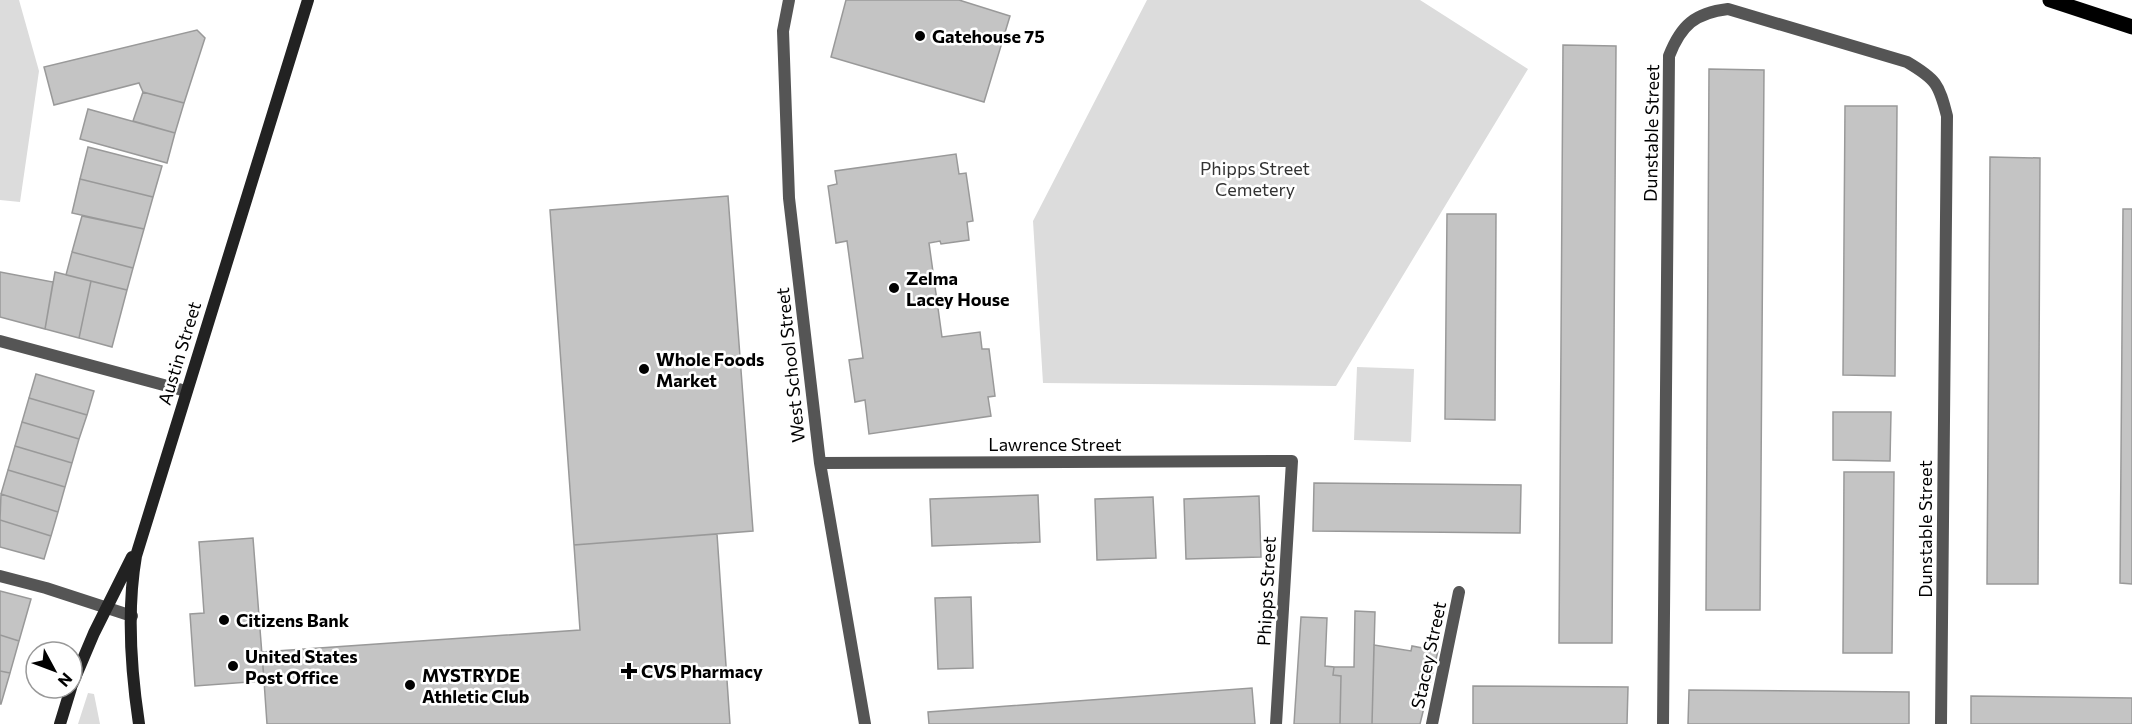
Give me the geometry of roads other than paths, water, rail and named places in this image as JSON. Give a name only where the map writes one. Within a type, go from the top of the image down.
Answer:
[{"type":"main road","name":"Austin Street","points":[[139,724],[134,683],[132,616],[133,574],[138,546],[308,0]]},
{"type":"main road","points":[[2050,0],[2132,27]]},
{"type":"main road","points":[[84,659],[106,608],[138,546]]},
{"type":"main road","points":[[60,724],[68,700]]},
{"type":"street","name":"West School Street","points":[[789,0],[783,31],[789,198],[820,463],[865,724]]},
{"type":"street","name":"Dunstable Street","points":[[1663,724],[1669,56],[1681,32],[1691,22],[1702,15],[1728,9],[1907,63],[1928,74],[1941,90],[1947,116],[1941,724]]},
{"type":"street","points":[[0,341],[186,391]]},
{"type":"street","name":"Lawrence Street","points":[[820,463],[1292,461]]},
{"type":"street","name":"Phipps Street","points":[[1276,724],[1292,461]]},
{"type":"street","points":[[0,576],[46,588],[132,616]]},
{"type":"street","name":"Stacey Street","points":[[1432,724],[1459,592]]},
{"type":"place","name":"Gatehouse 75","points":[[920,36]]},
{"type":"place","name":"Zelma Lacey House","points":[[894,288]]},
{"type":"place","name":"Whole Foods Market","points":[[644,369]]},
{"type":"place","name":"Citizens Bank","points":[[224,620]]},
{"type":"place","name":"United States Post Office","points":[[233,666]]},
{"type":"place","name":"CVS Pharmacy","points":[[629,671]]},
{"type":"place","name":"MYSTRYDE Athletic Club","points":[[410,685]]},
{"type":"park label","name":"Phipps Street Cemetery","points":[[1255,178]]}]
